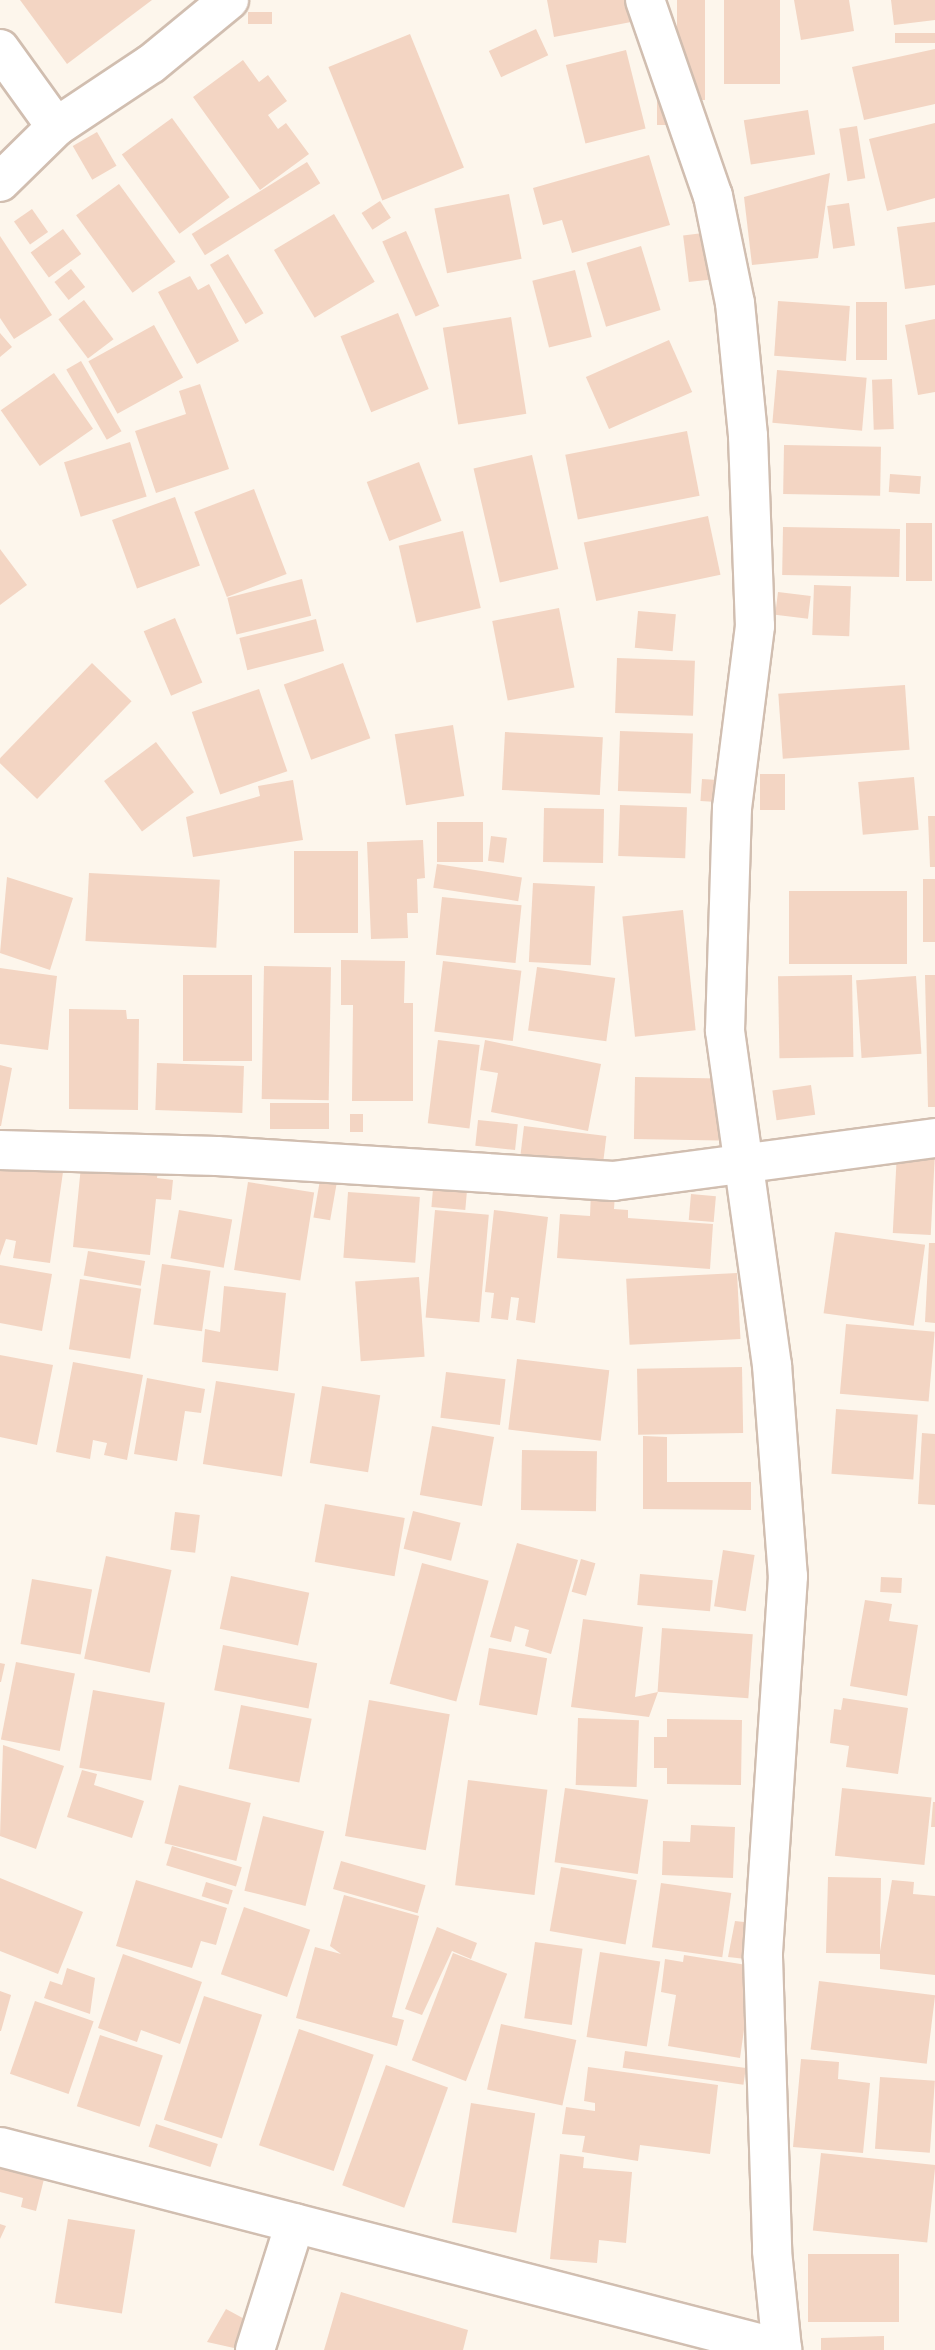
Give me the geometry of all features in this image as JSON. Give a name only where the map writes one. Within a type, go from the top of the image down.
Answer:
[{"type":"street","points":[[0,182],[56,127],[151,64],[229,0]]},
{"type":"street","points":[[0,2147],[782,2349],[772,2251],[763,1957],[788,1576],[772,1365],[741,1162],[725,1031],[732,807],[755,626],[748,436],[735,303],[713,196],[645,0]]},
{"type":"street","points":[[0,49],[56,127]]},
{"type":"street","points":[[0,1150],[217,1156],[613,1181],[935,1138]]},
{"type":"street","points":[[255,2350],[295,2223]]},
{"type":"building","points":[[20,0],[152,0],[67,64]]},
{"type":"building","points":[[547,0],[627,0],[631,22],[554,37]]},
{"type":"building","points":[[677,0],[705,0],[705,100],[677,100]]},
{"type":"building","points":[[724,0],[780,0],[780,84],[724,84]]},
{"type":"building","points":[[794,0],[849,0],[854,31],[801,40]]},
{"type":"building","points":[[891,0],[935,0],[935,20],[894,25]]},
{"type":"building","points":[[248,12],[272,12],[272,24],[248,24]]},
{"type":"building","points":[[536,29],[548,55],[501,77],[489,51]]},
{"type":"building","points":[[895,33],[935,33],[935,43],[895,43]]},
{"type":"building","points":[[410,34],[464,168],[382,200],[328,67]]},
{"type":"building","points":[[935,49],[935,104],[864,120],[852,67]]},
{"type":"building","points":[[626,50],[646,129],[585,144],[566,65]]},
{"type":"building","points":[[243,60],[259,82],[268,75],[287,101],[268,115],[278,129],[286,123],[309,154],[260,190],[193,97]]},
{"type":"building","points":[[657,100],[667,100],[667,125],[657,125]]},
{"type":"building","points":[[808,110],[815,154],[751,165],[744,120]]},
{"type":"building","points":[[172,118],[230,197],[179,234],[122,154]]},
{"type":"building","points":[[935,123],[935,198],[887,211],[869,139]]},
{"type":"building","points":[[857,126],[865,178],[848,181],[839,129]]},
{"type":"building","points":[[97,132],[116,166],[92,180],[73,146]]},
{"type":"building","points":[[649,155],[670,225],[572,253],[562,220],[543,225],[533,188]]},
{"type":"building","points":[[307,162],[320,183],[205,255],[192,234]]},
{"type":"building","points":[[830,173],[818,258],[752,265],[744,197]]},
{"type":"building","points":[[119,184],[175,262],[133,293],[76,215]]},
{"type":"building","points":[[509,194],[522,259],[447,273],[434,209]]},
{"type":"building","points":[[380,201],[391,218],[372,230],[362,213]]},
{"type":"building","points":[[849,203],[855,246],[833,249],[827,206]]},
{"type":"building","points":[[32,209],[48,232],[30,245],[14,222]]},
{"type":"building","points":[[334,214],[375,282],[315,318],[274,250]]},
{"type":"building","points":[[935,222],[935,285],[905,289],[897,227]]},
{"type":"building","points":[[63,229],[81,254],[49,278],[31,253]]},
{"type":"building","points":[[406,231],[439,306],[416,316],[382,242]]},
{"type":"building","points":[[703,233],[709,280],[689,282],[683,235]]},
{"type":"building","points":[[0,236],[52,315],[14,339],[0,318]]},
{"type":"building","points":[[641,246],[661,310],[606,327],[586,263]]},
{"type":"building","points":[[228,254],[264,313],[246,324],[210,265]]},
{"type":"building","points":[[71,269],[85,287],[69,300],[54,282]]},
{"type":"building","points":[[575,270],[592,337],[549,348],[532,281]]},
{"type":"building","points":[[190,276],[198,290],[209,284],[239,341],[197,364],[158,292]]},
{"type":"building","points":[[84,300],[113,339],[88,358],[58,319]]},
{"type":"building","points":[[778,301],[850,306],[846,361],[774,356]]},
{"type":"building","points":[[856,302],[887,302],[887,360],[856,360]]},
{"type":"building","points":[[398,313],[429,389],[371,412],[341,336]]},
{"type":"building","points":[[511,317],[526,414],[458,425],[443,328]]},
{"type":"building","points":[[935,319],[935,392],[918,395],[905,325]]},
{"type":"building","points":[[154,325],[183,377],[117,414],[88,361]]},
{"type":"building","points":[[0,333],[12,347],[0,357]]},
{"type":"building","points":[[669,340],[692,392],[609,429],[586,377]]},
{"type":"building","points":[[81,361],[122,431],[107,440],[66,370]]},
{"type":"building","points":[[777,370],[867,378],[862,431],[772,423]]},
{"type":"building","points":[[54,373],[93,429],[40,466],[1,410]]},
{"type":"building","points":[[892,379],[894,429],[874,430],[872,380]]},
{"type":"building","points":[[200,384],[229,469],[156,493],[135,431],[186,414],[179,391]]},
{"type":"building","points":[[687,431],[700,496],[578,519],[565,455]]},
{"type":"building","points":[[130,442],[147,497],[81,517],[64,462]]},
{"type":"building","points":[[784,445],[881,447],[880,496],[783,494]]},
{"type":"building","points":[[532,455],[558,569],[500,582],[474,468]]},
{"type":"building","points":[[419,462],[442,521],[389,541],[367,482]]},
{"type":"building","points":[[890,474],[921,476],[920,494],[889,492]]},
{"type":"building","points":[[254,489],[287,574],[227,597],[194,512]]},
{"type":"building","points":[[175,497],[200,566],[137,589],[112,520]]},
{"type":"building","points":[[708,516],[720,575],[596,601],[584,542]]},
{"type":"building","points":[[906,523],[932,523],[932,581],[906,581]]},
{"type":"building","points":[[783,527],[900,529],[899,577],[782,575]]},
{"type":"building","points":[[463,531],[481,608],[416,623],[399,546]]},
{"type":"building","points":[[0,549],[27,585],[0,605]]},
{"type":"building","points":[[302,579],[311,616],[236,634],[227,598]]},
{"type":"building","points":[[814,585],[851,586],[849,636],[812,635]]},
{"type":"building","points":[[778,592],[811,596],[808,619],[775,615]]},
{"type":"building","points":[[559,608],[574,688],[508,700],[492,621]]},
{"type":"building","points":[[638,611],[676,614],[673,651],[635,648]]},
{"type":"building","points":[[175,618],[202,682],[171,696],[144,631]]},
{"type":"building","points":[[316,619],[324,651],[247,670],[239,638]]},
{"type":"building","points":[[617,658],[695,661],[693,716],[615,713]]},
{"type":"building","points":[[92,663],[132,701],[37,799],[0,763],[0,758]]},
{"type":"building","points":[[343,663],[370,738],[311,760],[284,685]]},
{"type":"building","points":[[905,685],[910,750],[783,759],[778,694]]},
{"type":"building","points":[[259,689],[287,771],[220,794],[192,712]]},
{"type":"building","points":[[453,725],[464,796],[406,805],[395,734]]},
{"type":"building","points":[[620,731],[693,734],[691,794],[618,791]]},
{"type":"building","points":[[505,732],[603,737],[600,795],[502,790]]},
{"type":"building","points":[[156,742],[194,792],[142,831],[104,781]]},
{"type":"building","points":[[760,774],[785,774],[785,810],[760,810]]},
{"type":"building","points":[[914,777],[919,830],[863,835],[858,782]]},
{"type":"building","points":[[702,779],[718,780],[716,802],[700,801]]},
{"type":"building","points":[[293,780],[303,840],[193,857],[186,817],[260,796],[258,786]]},
{"type":"building","points":[[620,805],[687,807],[685,858],[618,856]]},
{"type":"building","points":[[544,808],[604,809],[603,863],[543,862]]},
{"type":"building","points":[[928,816],[935,816],[935,867],[930,867]]},
{"type":"building","points":[[437,822],[483,822],[483,862],[437,862]]},
{"type":"building","points":[[491,836],[507,838],[504,863],[488,861]]},
{"type":"building","points":[[423,840],[425,878],[417,879],[418,913],[407,913],[408,938],[371,939],[367,842]]},
{"type":"building","points":[[294,851],[358,851],[358,933],[294,933]]},
{"type":"building","points":[[437,864],[522,877],[518,901],[433,888]]},
{"type":"building","points":[[89,873],[220,880],[216,948],[85,941]]},
{"type":"building","points":[[7,877],[73,898],[50,970],[0,953]]},
{"type":"building","points":[[923,879],[935,879],[935,942],[923,942]]},
{"type":"building","points":[[533,883],[595,886],[591,965],[529,962]]},
{"type":"building","points":[[789,891],[907,891],[907,964],[789,964]]},
{"type":"building","points":[[442,897],[522,905],[515,963],[436,955]]},
{"type":"building","points":[[683,910],[696,1030],[635,1037],[622,916]]},
{"type":"building","points":[[341,960],[405,961],[404,1003],[413,1003],[413,1101],[352,1101],[353,1005],[341,1005]]},
{"type":"building","points":[[443,961],[521,971],[513,1041],[434,1031]]},
{"type":"building","points":[[264,966],[331,967],[329,1100],[262,1099]]},
{"type":"building","points":[[537,967],[615,978],[606,1041],[528,1030]]},
{"type":"building","points":[[0,968],[57,976],[48,1050],[0,1044]]},
{"type":"building","points":[[183,975],[252,975],[252,1061],[183,1061]]},
{"type":"building","points":[[852,975],[853,1057],[779,1058],[778,976]]},
{"type":"building","points":[[925,975],[935,975],[935,1107],[928,1107]]},
{"type":"building","points":[[916,976],[921,1054],[862,1058],[856,980]]},
{"type":"building","points":[[69,1009],[126,1010],[127,1019],[139,1019],[138,1110],[69,1109]]},
{"type":"building","points":[[438,1040],[480,1045],[469,1128],[428,1123]]},
{"type":"building","points":[[485,1040],[601,1064],[588,1131],[491,1112],[498,1073],[480,1070]]},
{"type":"building","points":[[157,1063],[244,1066],[242,1113],[155,1110]]},
{"type":"building","points":[[0,1065],[12,1068],[1,1126],[0,1126]]},
{"type":"building","points":[[635,1077],[720,1078],[719,1140],[634,1139]]},
{"type":"building","points":[[811,1085],[815,1115],[777,1120],[772,1090]]},
{"type":"building","points":[[270,1103],[329,1103],[329,1129],[270,1129]]},
{"type":"building","points":[[350,1114],[363,1114],[363,1132],[350,1132]]},
{"type":"building","points":[[478,1120],[518,1124],[515,1150],[475,1146]]},
{"type":"building","points":[[524,1126],[606,1136],[603,1164],[521,1154]]},
{"type":"building","points":[[897,1152],[935,1154],[931,1235],[893,1233]]},
{"type":"building","points":[[0,1162],[63,1172],[50,1263],[13,1258],[16,1241],[6,1239],[0,1256]]},
{"type":"building","points":[[81,1166],[158,1169],[157,1178],[173,1180],[171,1200],[156,1199],[150,1255],[73,1247]]},
{"type":"building","points":[[320,1180],[337,1183],[330,1220],[313,1217]]},
{"type":"building","points":[[248,1182],[314,1192],[300,1280],[234,1270]]},
{"type":"building","points":[[433,1189],[467,1192],[465,1210],[431,1207]]},
{"type":"building","points":[[348,1192],[420,1197],[415,1263],[343,1258]]},
{"type":"building","points":[[591,1192],[615,1194],[614,1209],[628,1210],[628,1218],[713,1224],[710,1269],[557,1258],[560,1214],[590,1216]]},
{"type":"building","points":[[691,1194],[716,1196],[714,1222],[689,1220]]},
{"type":"building","points":[[179,1210],[232,1219],[224,1268],[170,1258]]},
{"type":"building","points":[[435,1210],[489,1215],[479,1322],[426,1318]]},
{"type":"building","points":[[494,1210],[548,1217],[535,1323],[516,1320],[519,1298],[511,1297],[508,1320],[491,1318],[494,1293],[485,1292]]},
{"type":"building","points":[[835,1232],[925,1245],[914,1326],[824,1313]]},
{"type":"building","points":[[929,1243],[935,1243],[935,1323],[925,1322]]},
{"type":"building","points":[[88,1251],[145,1261],[141,1286],[84,1276]]},
{"type":"building","points":[[162,1264],[211,1271],[202,1331],[154,1324]]},
{"type":"building","points":[[0,1265],[52,1274],[42,1331],[0,1323]]},
{"type":"building","points":[[737,1273],[740,1339],[630,1345],[626,1279]]},
{"type":"building","points":[[419,1277],[425,1357],[361,1361],[355,1281]]},
{"type":"building","points":[[80,1279],[141,1289],[130,1359],[69,1349]]},
{"type":"building","points":[[224,1286],[286,1293],[278,1371],[202,1362],[205,1329],[220,1332]]},
{"type":"building","points":[[846,1324],[935,1332],[929,1401],[840,1394]]},
{"type":"building","points":[[0,1355],[53,1365],[37,1445],[0,1437]]},
{"type":"building","points":[[517,1359],[609,1370],[601,1441],[508,1429]]},
{"type":"building","points":[[73,1362],[143,1375],[127,1460],[104,1455],[107,1443],[93,1440],[90,1459],[56,1452]]},
{"type":"building","points":[[742,1367],[743,1433],[638,1435],[637,1369]]},
{"type":"building","points":[[446,1372],[506,1379],[500,1425],[440,1418]]},
{"type":"building","points":[[147,1378],[205,1389],[201,1413],[185,1411],[177,1461],[134,1454]]},
{"type":"building","points":[[216,1381],[295,1394],[282,1476],[203,1464]]},
{"type":"building","points":[[322,1386],[380,1395],[368,1472],[310,1463]]},
{"type":"building","points":[[836,1409],[918,1415],[913,1480],[831,1474]]},
{"type":"building","points":[[432,1426],[494,1437],[482,1506],[420,1495]]},
{"type":"building","points":[[922,1433],[935,1434],[935,1505],[918,1504]]},
{"type":"building","points":[[643,1436],[667,1437],[667,1482],[751,1482],[751,1510],[643,1509]]},
{"type":"building","points":[[522,1450],[597,1451],[596,1511],[521,1510]]},
{"type":"building","points":[[325,1504],[405,1518],[395,1576],[315,1562]]},
{"type":"building","points":[[413,1511],[461,1523],[451,1561],[404,1549]]},
{"type":"building","points":[[175,1512],[200,1515],[195,1553],[170,1550]]},
{"type":"building","points":[[517,1543],[578,1560],[551,1654],[525,1646],[529,1630],[515,1626],[511,1642],[490,1637]]},
{"type":"building","points":[[723,1550],[755,1555],[746,1611],[714,1606]]},
{"type":"building","points":[[106,1556],[172,1570],[150,1673],[84,1659]]},
{"type":"building","points":[[581,1559],[595,1563],[586,1596],[572,1592]]},
{"type":"building","points":[[422,1563],[489,1581],[456,1702],[390,1684]]},
{"type":"building","points":[[640,1574],[713,1580],[710,1611],[637,1605]]},
{"type":"building","points":[[231,1576],[309,1593],[298,1645],[220,1629]]},
{"type":"building","points":[[881,1577],[902,1578],[901,1593],[880,1592]]},
{"type":"building","points":[[32,1579],[92,1590],[81,1655],[21,1644]]},
{"type":"building","points":[[865,1600],[892,1604],[889,1621],[918,1625],[907,1696],[850,1686]]},
{"type":"building","points":[[583,1619],[643,1627],[635,1697],[658,1692],[649,1717],[571,1707]]},
{"type":"building","points":[[662,1628],[753,1634],[748,1698],[658,1692]]},
{"type":"building","points":[[223,1645],[317,1663],[308,1708],[214,1690]]},
{"type":"building","points":[[489,1648],[547,1658],[537,1715],[479,1705]]},
{"type":"building","points":[[16,1662],[75,1673],[60,1751],[1,1740]]},
{"type":"building","points":[[0,1663],[5,1664],[1,1682],[0,1682]]},
{"type":"building","points":[[93,1690],[165,1703],[151,1780],[79,1768]]},
{"type":"building","points":[[843,1698],[908,1708],[898,1774],[846,1767],[849,1746],[830,1743],[834,1709],[841,1710]]},
{"type":"building","points":[[369,1700],[450,1714],[426,1850],[345,1836]]},
{"type":"building","points":[[241,1705],[312,1719],[299,1783],[229,1769]]},
{"type":"building","points":[[578,1718],[639,1720],[637,1787],[576,1785]]},
{"type":"building","points":[[667,1719],[742,1720],[741,1785],[667,1784],[667,1768],[654,1768],[654,1737],[667,1737]]},
{"type":"building","points":[[3,1745],[64,1766],[36,1849],[0,1836]]},
{"type":"building","points":[[82,1770],[97,1774],[94,1785],[144,1801],[132,1838],[67,1817]]},
{"type":"building","points":[[468,1780],[547,1790],[534,1895],[455,1885]]},
{"type":"building","points":[[179,1785],[251,1803],[236,1861],[164,1843]]},
{"type":"building","points":[[565,1788],[648,1800],[638,1874],[555,1862]]},
{"type":"building","points":[[842,1788],[932,1797],[924,1865],[835,1856]]},
{"type":"building","points":[[933,1802],[935,1827],[931,1827]]},
{"type":"building","points":[[263,1816],[324,1831],[306,1906],[244,1891]]},
{"type":"building","points":[[691,1825],[735,1827],[733,1878],[662,1875],[663,1841],[690,1842]]},
{"type":"building","points":[[172,1846],[242,1867],[236,1886],[166,1865]]},
{"type":"building","points":[[341,1861],[426,1885],[418,1913],[333,1889]]},
{"type":"building","points":[[561,1867],[637,1880],[626,1944],[550,1931]]},
{"type":"building","points":[[828,1877],[881,1878],[880,1951],[892,1880],[914,1882],[913,1894],[935,1896],[935,1975],[880,1969],[880,1954],[826,1953]]},
{"type":"building","points":[[0,1878],[83,1912],[58,1974],[0,1951]]},
{"type":"building","points":[[136,1880],[227,1908],[216,1945],[201,1941],[192,1968],[116,1946]]},
{"type":"building","points":[[206,1882],[233,1890],[228,1905],[202,1896]]},
{"type":"building","points":[[661,1883],[731,1893],[722,1957],[652,1947]]},
{"type":"building","points":[[344,1895],[419,1916],[392,2017],[404,2020],[397,2046],[296,2018],[315,1947],[341,1954],[330,1946]]},
{"type":"building","points":[[244,1907],[310,1930],[287,1997],[221,1974]]},
{"type":"building","points":[[735,1921],[753,1923],[755,1960],[728,1957]]},
{"type":"building","points":[[437,1927],[477,1943],[471,1959],[452,1951],[422,2015],[405,2009]]},
{"type":"building","points":[[535,1942],[583,1949],[572,2025],[524,2018]]},
{"type":"building","points":[[600,1952],[660,1962],[647,2046],[587,2037]]},
{"type":"building","points":[[453,1953],[507,1974],[466,2081],[412,2060]]},
{"type":"building","points":[[123,1954],[202,1982],[180,2044],[141,2030],[137,2042],[98,2028]]},
{"type":"building","points":[[684,1955],[753,1966],[740,2058],[668,2046],[676,1995],[661,1992],[665,1959],[683,1962]]},
{"type":"building","points":[[67,1968],[95,1978],[90,2014],[44,1998],[50,1981],[62,1985]]},
{"type":"building","points":[[819,1981],[935,1995],[927,2064],[811,2049]]},
{"type":"building","points":[[0,1991],[11,1995],[1,2031],[0,2031]]},
{"type":"building","points":[[204,1996],[262,2015],[222,2138],[164,2120]]},
{"type":"building","points":[[35,2001],[94,2021],[69,2094],[10,2074]]},
{"type":"building","points":[[501,2024],[576,2040],[562,2106],[487,2090]]},
{"type":"building","points":[[299,2029],[374,2055],[334,2171],[259,2145]]},
{"type":"building","points":[[100,2035],[163,2055],[140,2127],[77,2106]]},
{"type":"building","points":[[625,2051],[746,2068],[743,2085],[623,2068]]},
{"type":"building","points":[[801,2059],[839,2062],[838,2079],[870,2083],[863,2153],[793,2147]]},
{"type":"building","points":[[386,2065],[448,2088],[404,2208],[342,2185]]},
{"type":"building","points":[[588,2067],[718,2085],[710,2154],[640,2145],[638,2161],[582,2152],[585,2136],[562,2134],[566,2107],[595,2111],[595,2103],[584,2101]]},
{"type":"building","points":[[880,2077],[935,2081],[930,2153],[875,2149]]},
{"type":"building","points":[[471,2103],[535,2113],[516,2233],[452,2223]]},
{"type":"building","points":[[156,2124],[218,2144],[210,2167],[149,2147]]},
{"type":"building","points":[[821,2153],[935,2165],[927,2243],[813,2231]]},
{"type":"building","points":[[560,2154],[584,2157],[583,2168],[632,2172],[626,2243],[599,2240],[597,2263],[550,2259]]},
{"type":"building","points":[[0,2164],[45,2175],[36,2211],[21,2207],[23,2198],[0,2192]]},
{"type":"building","points":[[68,2219],[135,2230],[122,2314],[55,2303]]},
{"type":"building","points":[[0,2224],[6,2226],[0,2239]]},
{"type":"building","points":[[808,2254],[899,2254],[899,2322],[808,2322]]},
{"type":"building","points":[[341,2292],[468,2330],[463,2350],[324,2350]]},
{"type":"building","points":[[226,2309],[250,2322],[243,2350],[207,2342]]},
{"type":"building","points":[[884,2336],[884,2350],[821,2350],[821,2338]]}]
